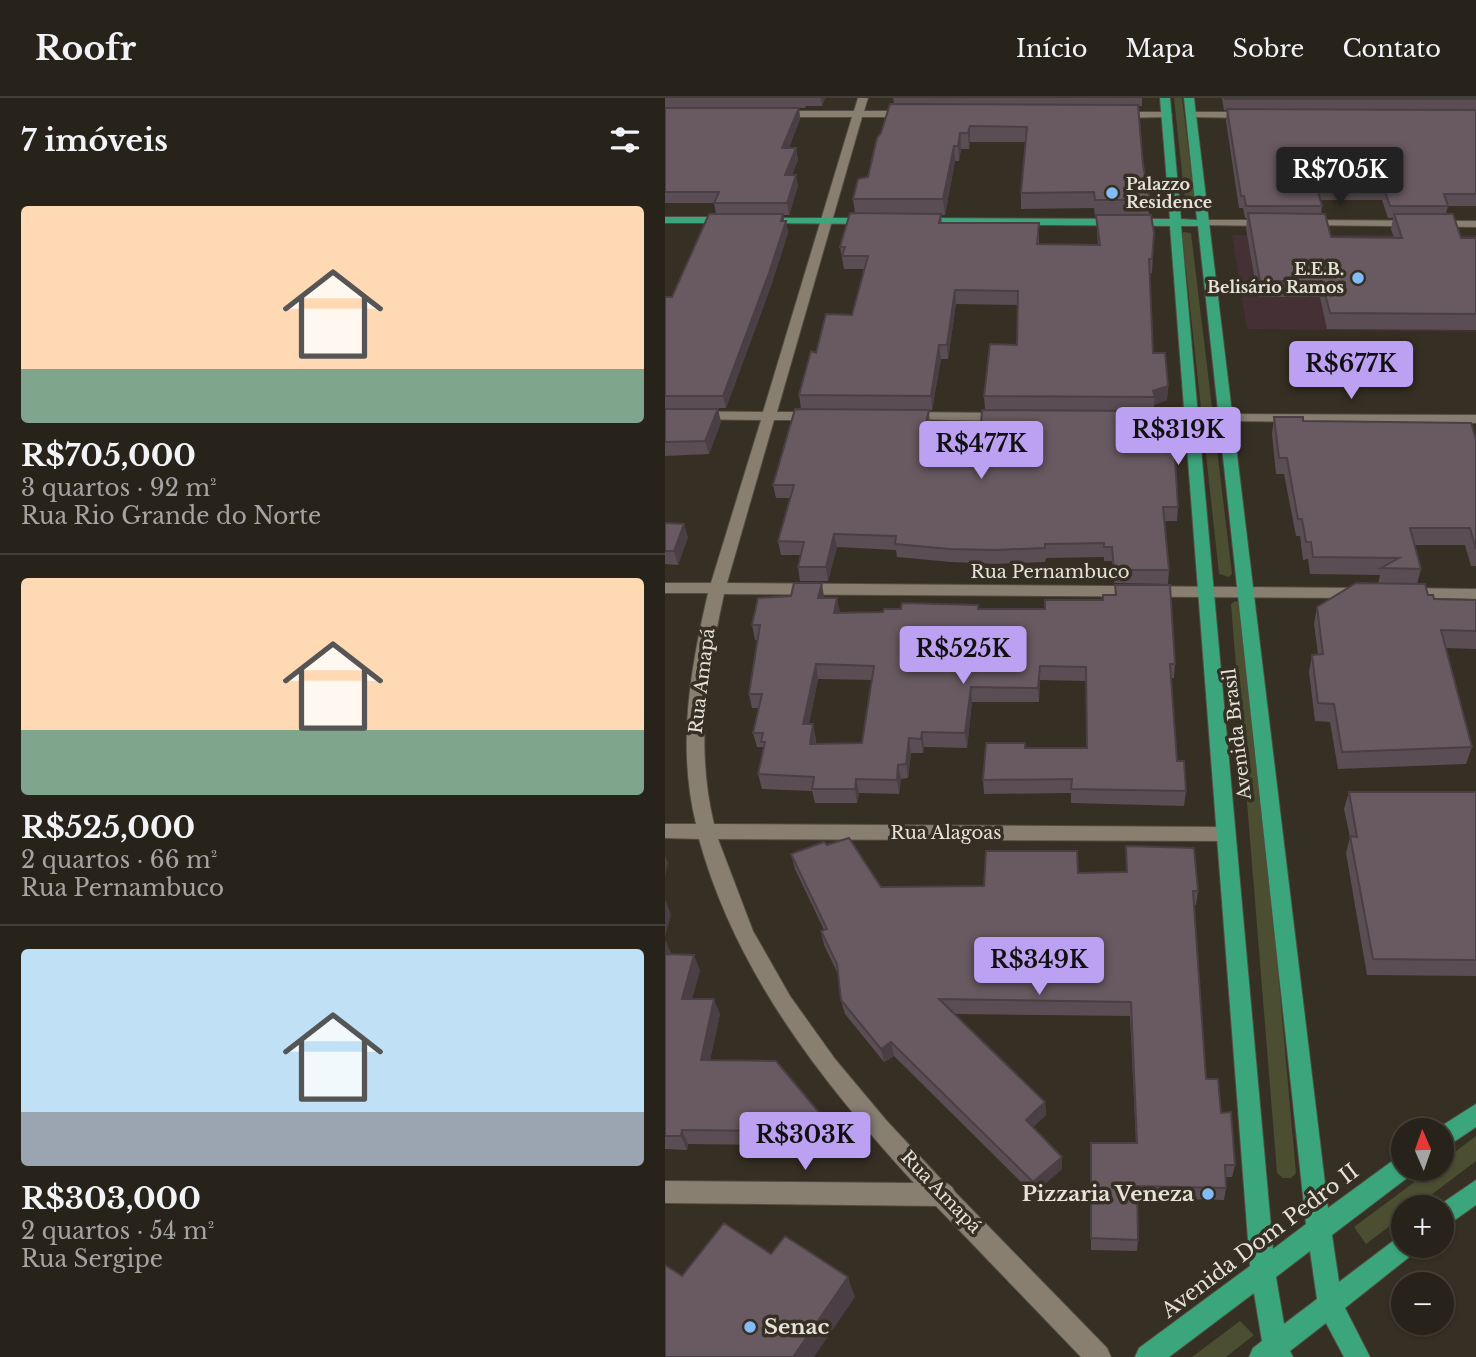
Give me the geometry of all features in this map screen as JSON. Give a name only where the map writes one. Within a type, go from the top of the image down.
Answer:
[{"type":"main road","name":"Avenida Brasil","points":[[1165,98],[1263,1272],[1273,1353]]},
{"type":"main road","name":"Avenida Brasil","points":[[1190,107],[1319,1230],[1330,1304],[1357,1357]]},
{"type":"main road","points":[[665,220],[882,221]]},
{"type":"main road","points":[[910,221],[1203,223]]},
{"type":"main road","points":[[1454,1130],[1476,1114]]},
{"type":"main road","name":"Avenida Dom Pedro II","points":[[1148,1357],[1391,1176]]},
{"type":"main road","points":[[1454,1208],[1476,1191]]},
{"type":"main road","points":[[1273,1353],[1391,1257]]},
{"type":"street","points":[[762,114],[861,106],[929,114]]},
{"type":"street","name":"Rua Amapá","points":[[861,106],[717,589],[701,667],[694,736],[696,773],[706,831],[726,896],[751,950],[780,1000],[835,1078],[868,1117],[1098,1357]]},
{"type":"street","points":[[1190,107],[1259,116]]},
{"type":"street","points":[[1111,115],[1167,115]]},
{"type":"street","points":[[1203,223],[1476,224]]},
{"type":"street","points":[[665,415],[836,416]]},
{"type":"street","points":[[891,416],[1014,417]]},
{"type":"street","points":[[1123,418],[1192,418]]},
{"type":"street","points":[[1225,418],[1476,419]]},
{"type":"street","name":"Rua Pernambuco","points":[[665,588],[1476,594]]},
{"type":"street","name":"Rua Alagoas","points":[[665,831],[1226,834]]},
{"type":"street","points":[[665,1192],[944,1195]]},
{"type":"shaded area","name":"E.E.B. Belisário Ramos","points":[[1232,235],[1476,235],[1476,321],[1472,321],[1476,332],[1247,329]]},
{"type":"green space","points":[[1174,98],[1182,98],[1196,211],[1186,210]]},
{"type":"green space","points":[[1184,232],[1191,233],[1232,574],[1229,577],[1219,574]]},
{"type":"green space","points":[[1235,601],[1245,604],[1296,1173],[1291,1178],[1283,1178],[1277,1173],[1231,604]]},
{"type":"green space","points":[[1476,1136],[1476,1161],[1454,1178],[1454,1153]]},
{"type":"green space","points":[[1416,1181],[1449,1181],[1431,1195],[1397,1195]]},
{"type":"green space","points":[[1391,1199],[1391,1225],[1366,1244],[1354,1227]]},
{"type":"green space","points":[[1240,1321],[1254,1335],[1226,1357],[1192,1357]]},
{"type":"building","points":[[1476,98],[1476,99],[1225,99]]},
{"type":"building","points":[[890,104],[1138,105],[1143,165],[1150,200],[1095,200],[1094,192],[1021,193],[1027,127],[970,126],[968,133],[960,133],[958,146],[954,146],[943,199],[853,199],[858,179],[868,177],[877,138]]},
{"type":"building","points":[[665,108],[799,108],[782,148],[796,148],[785,175],[796,175],[787,203],[714,203],[719,192],[665,192]]},
{"type":"building","points":[[1227,109],[1476,110],[1476,194],[1444,194],[1448,206],[1390,206],[1384,188],[1317,188],[1322,206],[1246,206],[1244,196],[1241,196]]},
{"type":"building","points":[[850,213],[941,214],[939,223],[1039,223],[1037,244],[1100,245],[1096,215],[1151,215],[1154,233],[1152,259],[1149,259],[1153,353],[1165,353],[1168,386],[1153,391],[1155,397],[984,396],[990,344],[1017,345],[1018,291],[955,290],[947,345],[939,345],[931,396],[799,395],[811,351],[816,353],[826,314],[852,315],[868,256],[842,256],[845,247],[840,247]]},
{"type":"building","name":"E.E.B. Belisário Ramos","points":[[1248,213],[1325,214],[1331,237],[1402,238],[1394,214],[1453,214],[1461,238],[1476,238],[1476,314],[1330,313],[1322,281],[1260,281]]},
{"type":"building","points":[[709,214],[783,214],[781,221],[786,221],[723,396],[665,396],[665,297],[672,297]]},
{"type":"building","points":[[665,409],[718,409],[705,441],[665,442]]},
{"type":"building","points":[[795,409],[929,410],[926,423],[981,424],[982,410],[1158,411],[1165,443],[1174,443],[1178,507],[1163,507],[1169,570],[1114,570],[1112,547],[1104,547],[1104,543],[1045,544],[1045,548],[995,550],[950,549],[895,544],[896,536],[834,534],[826,567],[798,567],[804,542],[778,541],[794,485],[773,485]]},
{"type":"building","points":[[1274,417],[1303,417],[1303,421],[1471,423],[1476,440],[1476,549],[1470,528],[1410,528],[1421,569],[1381,568],[1399,558],[1313,557],[1311,542],[1306,542],[1302,519],[1298,519],[1287,458],[1279,458]]},
{"type":"building","points":[[665,523],[684,524],[674,551],[665,551]]},
{"type":"building","points":[[794,583],[822,583],[818,598],[837,598],[834,613],[883,612],[884,609],[901,609],[902,603],[978,605],[978,609],[1045,609],[1045,600],[1103,600],[1103,595],[1116,595],[1115,585],[1170,585],[1175,664],[1170,664],[1177,761],[1184,761],[1186,791],[1071,789],[1072,779],[983,780],[986,743],[1025,743],[1025,748],[1087,748],[1086,667],[1040,666],[1038,688],[971,687],[965,733],[922,732],[921,739],[909,738],[906,764],[898,765],[897,780],[856,779],[855,789],[812,789],[814,777],[758,774],[765,742],[761,742],[763,733],[753,733],[762,694],[749,694],[760,625],[752,625],[758,598],[791,596]],"holes":[[[816,664],[874,666],[862,743],[810,744],[813,724],[803,724]]]},
{"type":"building","points":[[1356,583],[1425,584],[1428,595],[1433,595],[1434,599],[1476,600],[1476,631],[1441,630],[1472,747],[1342,752],[1334,704],[1318,703],[1312,655],[1323,654],[1317,607]]},
{"type":"building","points":[[1349,792],[1476,792],[1476,960],[1373,959],[1350,836],[1357,837]]},
{"type":"building","points":[[849,838],[881,887],[984,886],[986,851],[1077,851],[1078,873],[1127,872],[1126,846],[1194,848],[1198,891],[1193,891],[1206,1079],[1218,1079],[1221,1113],[1231,1112],[1235,1165],[1225,1165],[1226,1188],[1137,1186],[1138,1240],[1091,1238],[1091,1143],[1137,1143],[1131,1002],[939,999],[1045,1102],[1026,1120],[1062,1157],[1033,1182],[891,1042],[881,1049],[841,1000],[837,964],[821,931],[827,929],[791,854],[824,842],[827,845]]},
{"type":"building","points":[[665,954],[694,955],[682,999],[714,999],[701,1060],[776,1061],[823,1117],[820,1135],[765,1137],[767,1131],[682,1130],[681,1136],[665,1136]]},
{"type":"building","name":"Senac","points":[[724,1223],[771,1254],[785,1236],[848,1277],[793,1357],[665,1357],[665,1265],[682,1276]]},
{"type":"place","name":"Palazzo Residence","points":[[1112,193]]},
{"type":"place","name":"E.E.B. Belisário Ramos","points":[[1358,278]]},
{"type":"place","name":"Pizzaria Veneza","points":[[1208,1194]]},
{"type":"place","name":"Senac","points":[[750,1327]]}]
